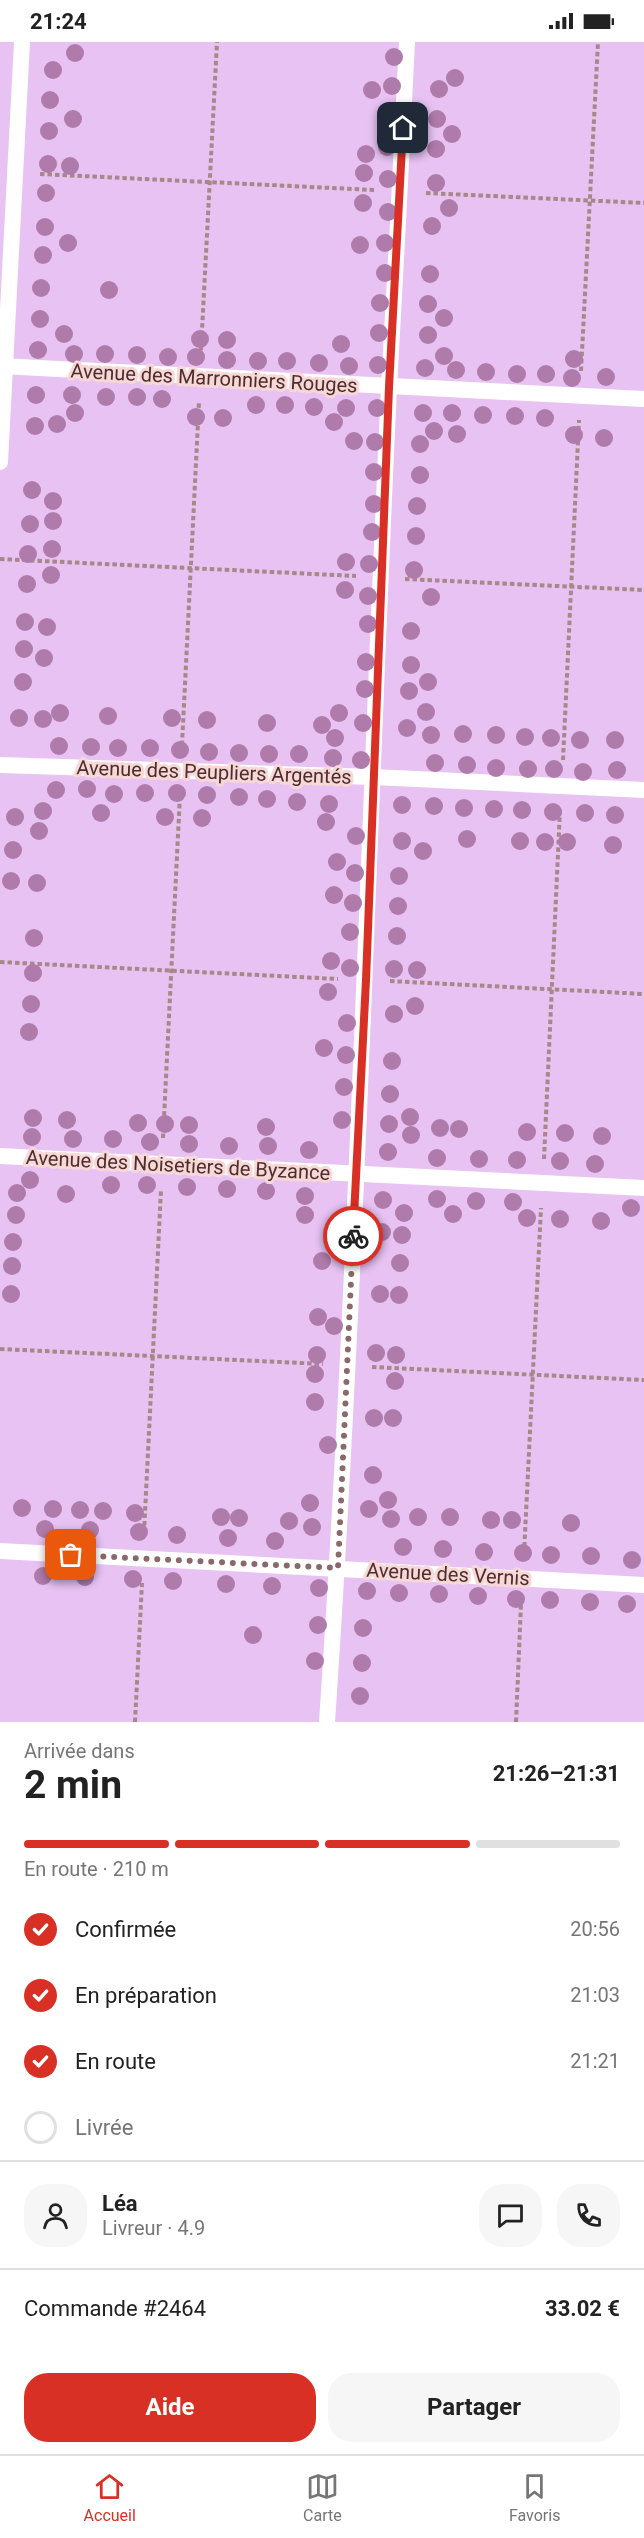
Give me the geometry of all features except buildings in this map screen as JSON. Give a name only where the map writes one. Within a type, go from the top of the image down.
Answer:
[{"type":"lane","points":[[0,462],[2,367],[22,42]]},
{"type":"lane","points":[[327,1722],[338,1568],[366,980],[389,387],[407,42]]},
{"type":"lane","name":"Avenue des Marronniers Rouges","points":[[2,367],[644,399]]},
{"type":"lane","name":"Avenue des Peupliers Argentés","points":[[0,765],[374,777],[644,790]]},
{"type":"lane","name":"Avenue des Noisetiers de Byzance","points":[[0,1156],[644,1188]]},
{"type":"lane","name":"Avenue des Vernis","points":[[0,1551],[644,1585]]},
{"type":"path","points":[[135,1722],[217,42]]},
{"type":"path","points":[[516,1722],[598,42]]},
{"type":"path","points":[[15,172],[644,203]]},
{"type":"path","points":[[0,559],[644,590]]},
{"type":"path","points":[[0,962],[644,994]]},
{"type":"shaded area","points":[[0,42],[644,42],[644,1722],[0,1722]]},
{"type":"way so far","points":[[71,1555],[338,1568],[353,1236]]},
{"type":"route","points":[[353,1236],[366,980],[389,387],[403,128]]}]
